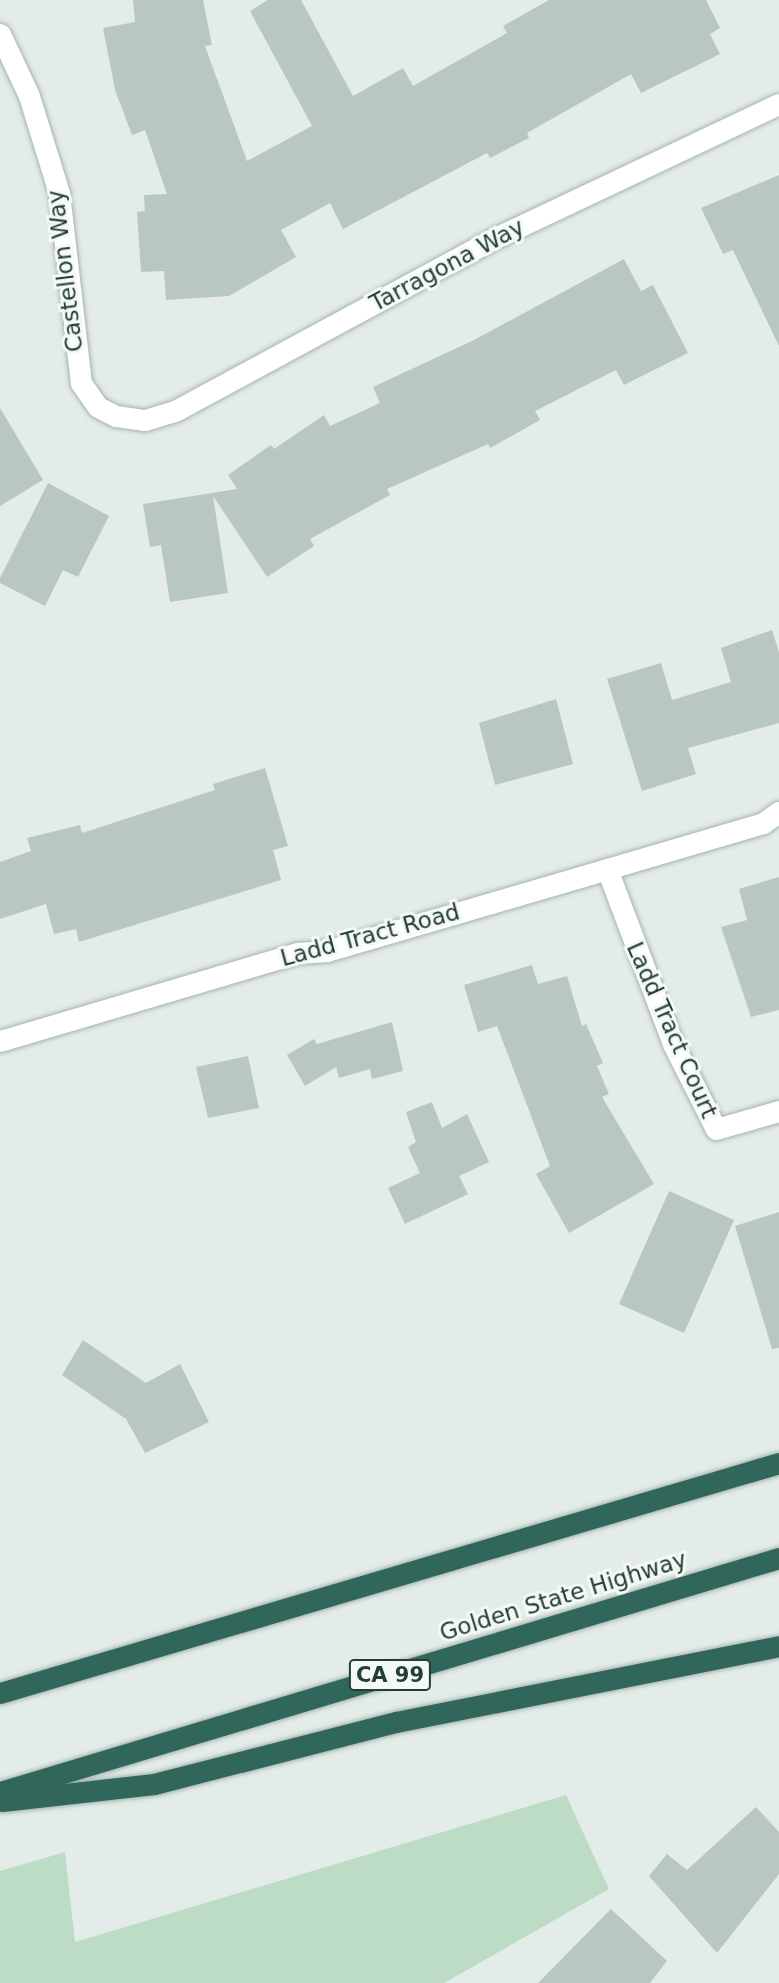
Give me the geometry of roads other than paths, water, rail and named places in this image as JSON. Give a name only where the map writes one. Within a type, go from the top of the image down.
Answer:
[{"type":"highway","points":[[0,1693],[720,1481],[779,1460]]},
{"type":"highway","name":"Golden State Highway","points":[[0,1792],[779,1558]]},
{"type":"highway","points":[[0,1801],[154,1784],[372,1728],[779,1646]]},
{"type":"street","name":"Castellon Way","points":[[0,34],[29,96],[59,194],[77,370],[98,407],[116,416]]},
{"type":"street","name":"Tarragona Way","points":[[116,416],[145,420],[175,411],[491,240],[779,104]]},
{"type":"street","name":"Ladd Tract Road","points":[[0,1041],[298,953],[327,951],[607,869],[763,822],[779,812]]},
{"type":"street","name":"Ladd Tract Court","points":[[607,869],[673,1044],[716,1129],[779,1111]]}]
